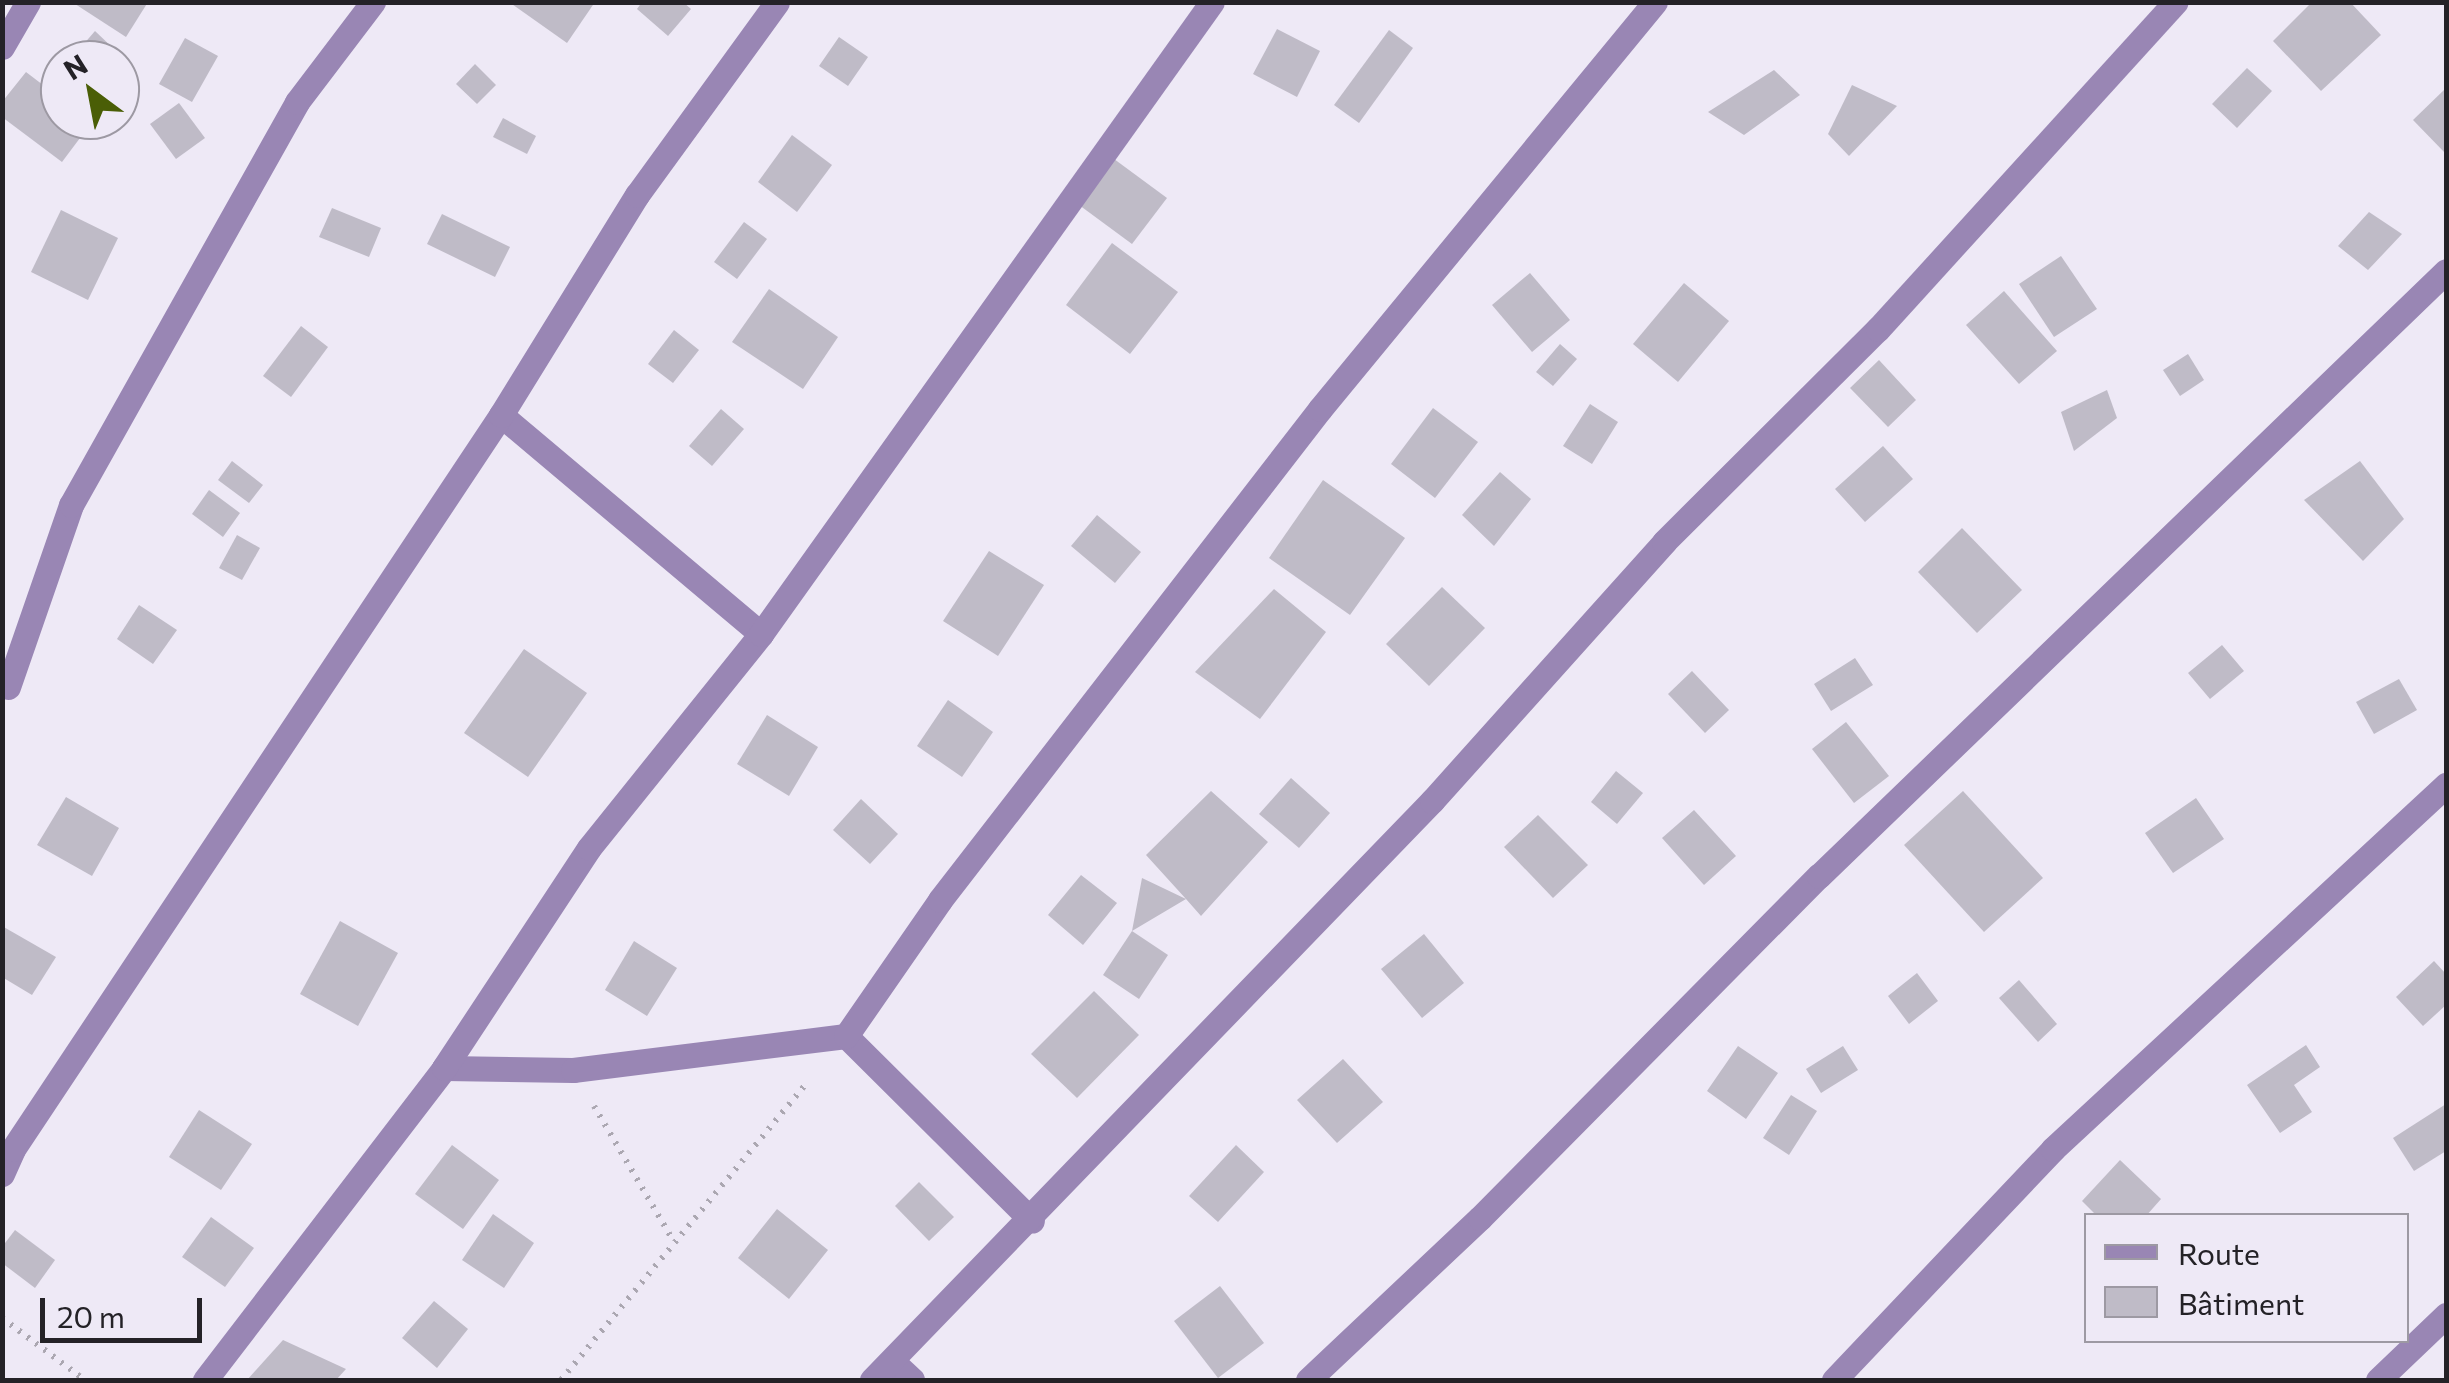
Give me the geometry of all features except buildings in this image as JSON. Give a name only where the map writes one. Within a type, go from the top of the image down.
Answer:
[{"type":"street","points":[[2,47],[28,2]]},
{"type":"street","points":[[4,690],[71,505],[298,102],[373,2]]},
{"type":"street","points":[[2,1174],[501,415],[637,195],[777,2]]},
{"type":"street","points":[[205,1380],[444,1068],[589,848],[762,634],[1212,2]]},
{"type":"street","points":[[444,1068],[573,1070],[846,1036],[940,900],[1308,425],[1655,2]]},
{"type":"street","points":[[872,1380],[1032,1221],[1432,801],[1664,542],[1878,329],[2176,2]]},
{"type":"street","points":[[1308,1380],[1480,1218],[1818,876],[2446,270]]},
{"type":"street","points":[[501,415],[762,634]]},
{"type":"street","points":[[1834,1380],[2053,1149],[2446,785]]},
{"type":"street","points":[[846,1036],[1032,1221]]},
{"type":"street","points":[[2378,1380],[2446,1315]]},
{"type":"street","points":[[892,1362],[912,1380]]},
{"type":"path","points":[[562,1380],[846,1036]]},
{"type":"path","points":[[573,1070],[674,1240]]},
{"type":"path","points":[[2,1318],[85,1380]]}]
